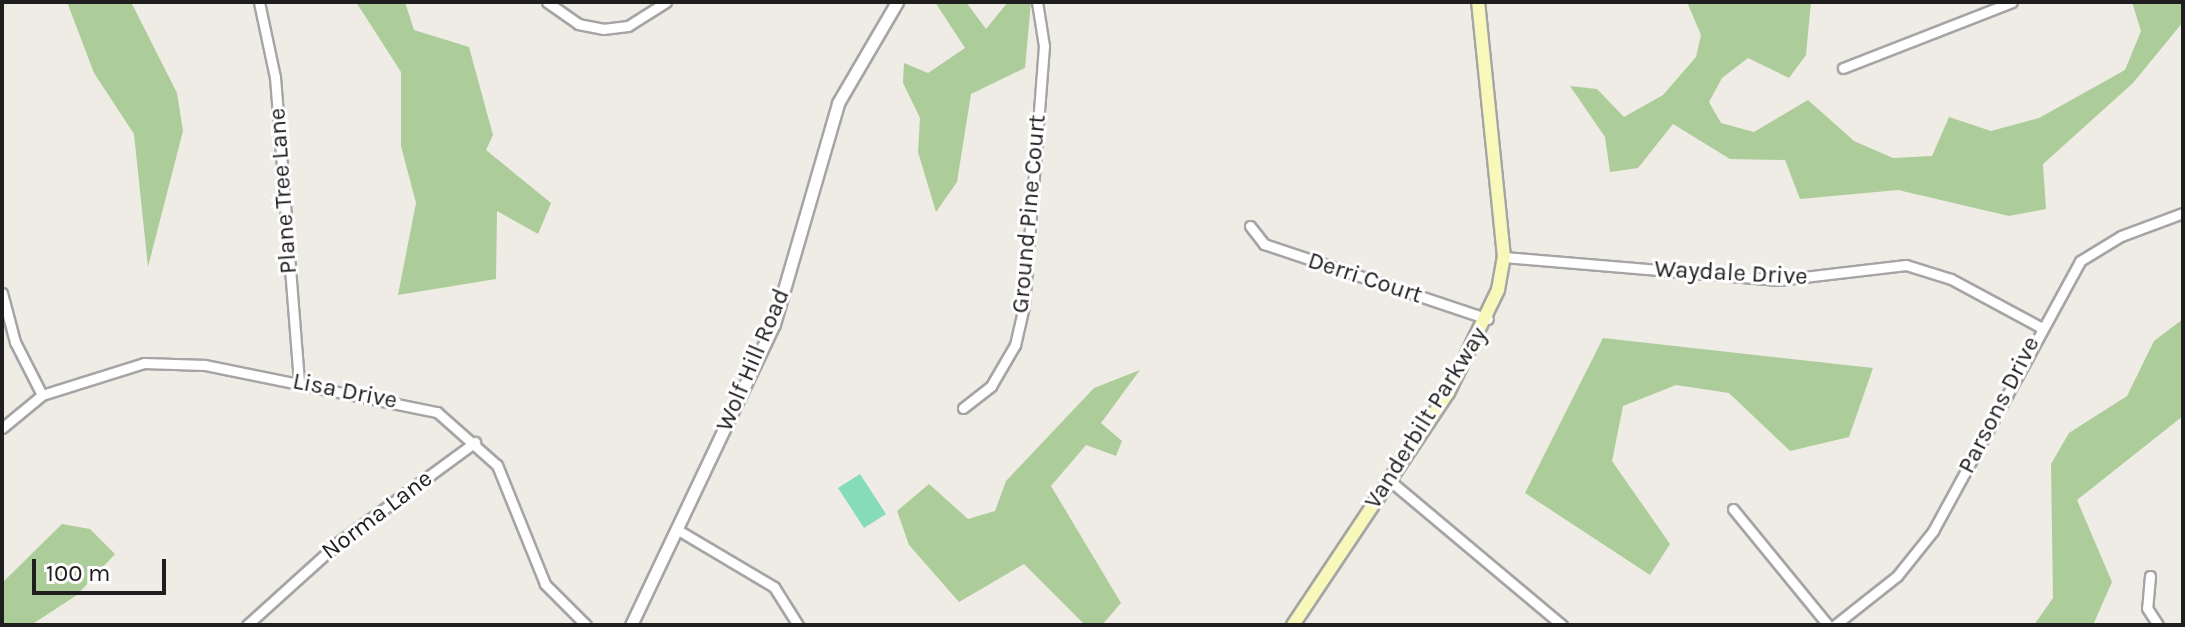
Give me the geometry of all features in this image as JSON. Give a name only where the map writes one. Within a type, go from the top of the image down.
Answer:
[{"type":"main road","name":"Vanderbilt Parkway","points":[[1293,625],[1389,480],[1488,319],[1504,257],[1478,2]]},
{"type":"street","name":"Plane Tree Lane","points":[[259,2],[275,77],[299,381]]},
{"type":"street","points":[[547,2],[578,24],[603,29],[628,26],[666,2]]},
{"type":"street","name":"Wolf Hill Road","points":[[631,625],[774,324],[838,103],[897,2]]},
{"type":"street","name":"Ground Pine Court","points":[[963,408],[991,386],[1015,345],[1024,306],[1044,46],[1037,2]]},
{"type":"street","points":[[1843,68],[2012,2]]},
{"type":"street","name":"Parsons Drive","points":[[1835,625],[1897,576],[1933,531],[2040,327],[2080,261],[2121,236],[2183,213]]},
{"type":"street","name":"Derri Court","points":[[1250,226],[1264,244],[1488,319]]},
{"type":"street","name":"Waydale Drive","points":[[1504,257],[1778,280],[1906,265],[1951,279],[2040,327]]},
{"type":"street","points":[[2,293],[15,342],[42,395]]},
{"type":"street","name":"Lisa Drive","points":[[2,428],[42,395],[144,363],[299,381],[437,412],[475,442],[511,489],[545,584],[586,625]]},
{"type":"street","name":"Norma Lane","points":[[247,625],[339,542],[475,442]]},
{"type":"street","points":[[1389,480],[1562,625]]},
{"type":"street","points":[[1733,509],[1828,625]]},
{"type":"street","points":[[678,530],[774,587],[798,625]]},
{"type":"street","points":[[2150,576],[2147,608],[2158,625]]},
{"type":"green space","points":[[67,2],[131,2],[177,93],[183,131],[148,267],[134,134],[94,73]]},
{"type":"green space","points":[[356,2],[405,2],[414,30],[469,47],[493,135],[486,150],[551,203],[538,234],[497,211],[496,279],[398,295],[416,203],[401,146],[401,72]]},
{"type":"green space","points":[[935,2],[966,2],[986,29],[1008,2],[1031,2],[1025,68],[971,94],[957,182],[936,212],[918,152],[920,118],[903,83],[904,63],[928,73],[965,48]]},
{"type":"green space","points":[[1687,2],[1811,2],[1806,55],[1789,78],[1748,58],[1722,78],[1709,102],[1721,123],[1754,132],[1808,100],[1854,141],[1893,158],[1932,156],[1949,117],[1991,131],[2039,118],[2125,70],[2141,31],[2132,2],[2183,2],[2183,22],[2133,83],[2043,164],[2046,209],[2009,216],[1898,190],[1800,199],[1785,160],[1730,159],[1673,124],[1638,168],[1610,172],[1605,137],[1570,86],[1597,89],[1624,117],[1663,95],[1696,57],[1701,35]]},
{"type":"green space","points":[[2183,319],[2183,416],[2077,500],[2112,582],[2093,625],[2034,625],[2053,598],[2051,464],[2069,433],[2127,396],[2154,341]]},
{"type":"green space","points":[[1603,338],[1873,368],[1849,437],[1790,451],[1729,393],[1676,385],[1623,406],[1612,461],[1670,544],[1650,575],[1525,493]]},
{"type":"green space","points":[[1140,370],[1101,423],[1122,441],[1116,456],[1086,445],[1051,486],[1121,603],[1102,625],[1085,625],[1024,564],[959,602],[909,545],[897,511],[929,484],[968,519],[995,511],[1006,481],[1094,388]]},
{"type":"green space","points":[[860,474],[886,514],[864,528],[838,488]]},
{"type":"green space","points":[[62,524],[90,529],[115,554],[77,595],[31,625],[2,625],[2,583]]}]
